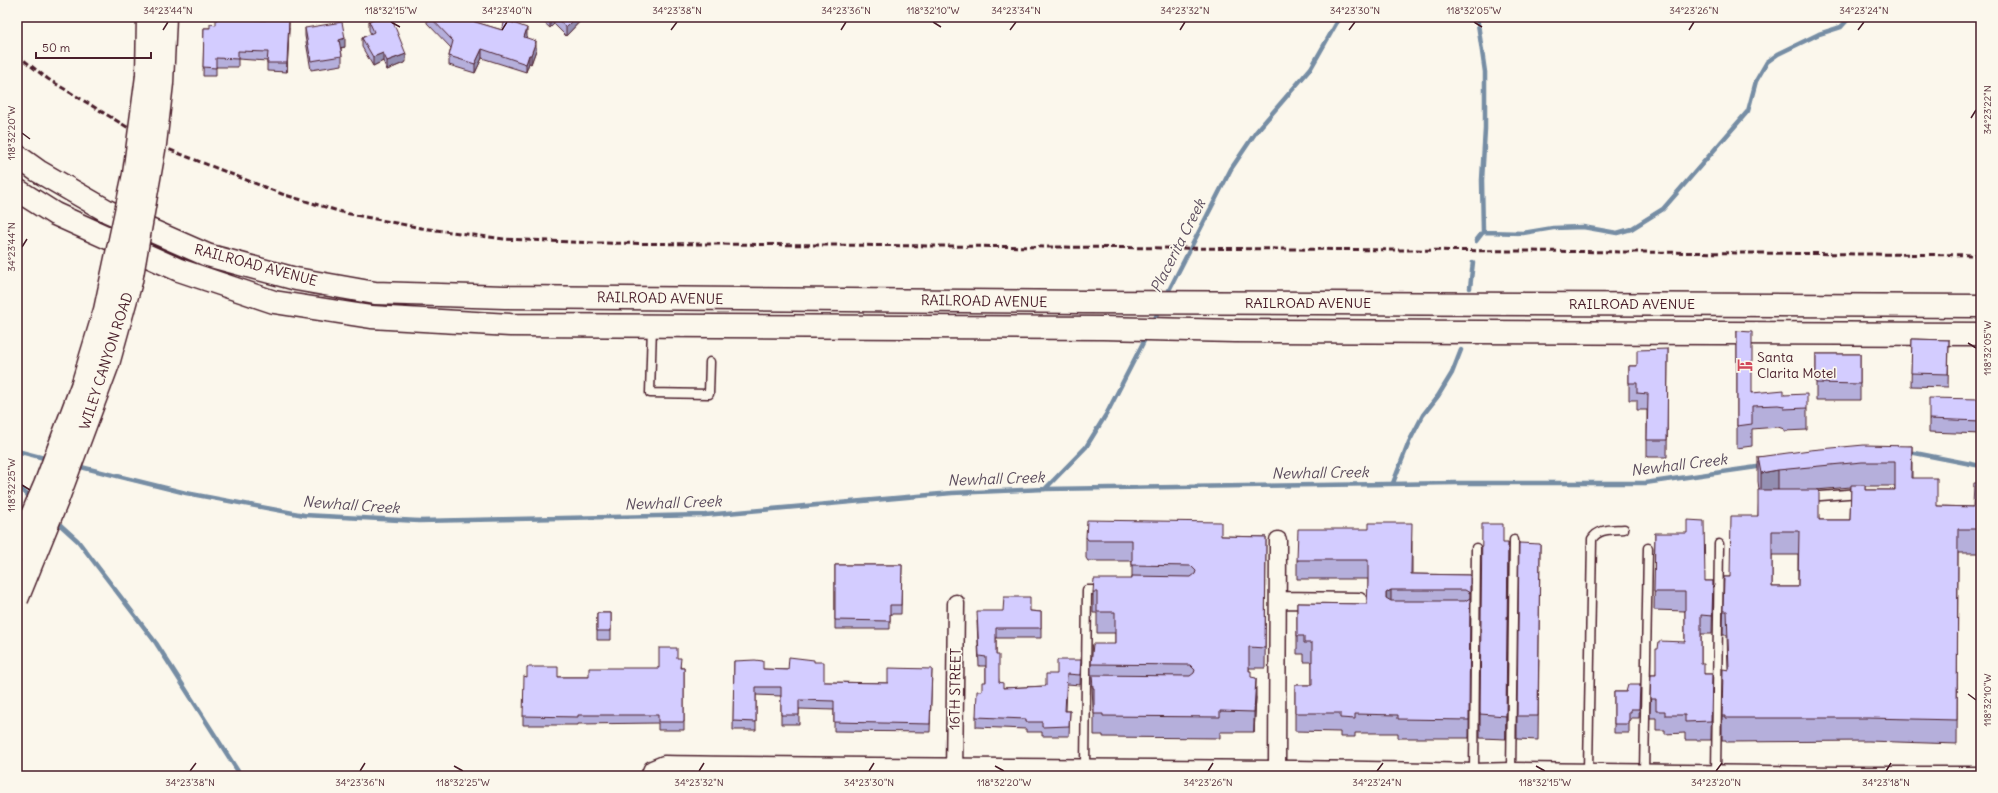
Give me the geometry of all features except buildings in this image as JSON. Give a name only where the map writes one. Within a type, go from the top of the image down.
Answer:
[{"type":"main road","name":"WILEY CANYON ROAD","points":[[17,599],[58,498],[102,379],[127,296],[155,144],[154,80],[148,17]]},
{"type":"main road","name":"WILEY CANYON ROAD","points":[[17,550],[45,485],[82,386],[105,310],[154,80],[165,17]]},
{"type":"main road","name":"RAILROAD AVENUE","points":[[17,156],[38,171],[109,212],[206,255],[296,279],[375,293],[506,297],[1117,303],[1981,306]]},
{"type":"main road","name":"RAILROAD AVENUE","points":[[17,190],[55,214],[102,237],[179,270],[274,302],[371,317],[510,325],[1981,334]]},
{"type":"main road","points":[[1706,333],[1720,320],[1736,317],[1807,317],[1818,306]]},
{"type":"street","points":[[1277,770],[1278,540]]},
{"type":"street","points":[[1278,600],[1358,601]]},
{"type":"street","name":"16TH STREET","points":[[954,772],[956,603]]},
{"type":"street","points":[[650,773],[664,764],[954,772],[1085,767],[1508,773],[1588,772],[1981,775]]},
{"type":"lane","points":[[652,325],[650,393],[709,394],[710,362]]},
{"type":"lane","points":[[1802,498],[1842,493],[1865,493]]},
{"type":"lane","points":[[1588,772],[1592,539],[1595,534],[1601,531],[1624,529]]},
{"type":"lane","points":[[1508,773],[1514,540]]},
{"type":"lane","points":[[1716,773],[1719,544]]},
{"type":"lane","points":[[1474,772],[1476,548]]},
{"type":"lane","points":[[1644,773],[1648,548]]},
{"type":"lane","points":[[1085,767],[1090,690],[1087,590],[1111,591]]},
{"type":"waterway","name":"Placerita Creek","points":[[1166,296],[1231,169],[1256,132],[1311,68],[1340,17]]},
{"type":"waterway","points":[[1477,17],[1485,72],[1485,129],[1482,180],[1483,232]]},
{"type":"waterway","points":[[1476,241],[1483,232],[1523,233],[1553,228],[1583,227],[1617,233],[1631,229],[1663,209],[1748,111],[1756,81],[1767,62],[1778,54],[1819,34],[1841,27],[1850,17]]},
{"type":"waterway","points":[[1470,288],[1473,262]]},
{"type":"waterway","name":"Placerita Creek","points":[[1153,323],[1160,308]]},
{"type":"waterway","name":"Placerita Creek","points":[[1045,489],[1086,447],[1107,413],[1147,335]]},
{"type":"waterway","points":[[1393,483],[1409,442],[1423,415],[1438,396],[1452,373],[1461,350]]},
{"type":"waterway","name":"Newhall Creek","points":[[17,451],[48,459]]},
{"type":"waterway","name":"Newhall Creek","points":[[1906,453],[1915,453],[1981,466]]},
{"type":"waterway","name":"Newhall Creek","points":[[77,466],[186,493],[304,515],[419,521],[705,515],[952,493],[1045,489],[1457,483],[1645,483],[1764,466]]},
{"type":"waterway","points":[[17,485],[33,500]]},
{"type":"waterway","points":[[56,521],[78,541],[156,643],[241,776]]},
{"type":"railway","points":[[17,55],[48,79],[155,144],[282,194],[345,213],[421,228],[504,239],[594,243],[1981,255]]},
{"type":"place","name":"Santa Clarita Motel","points":[[1745,365]]}]
